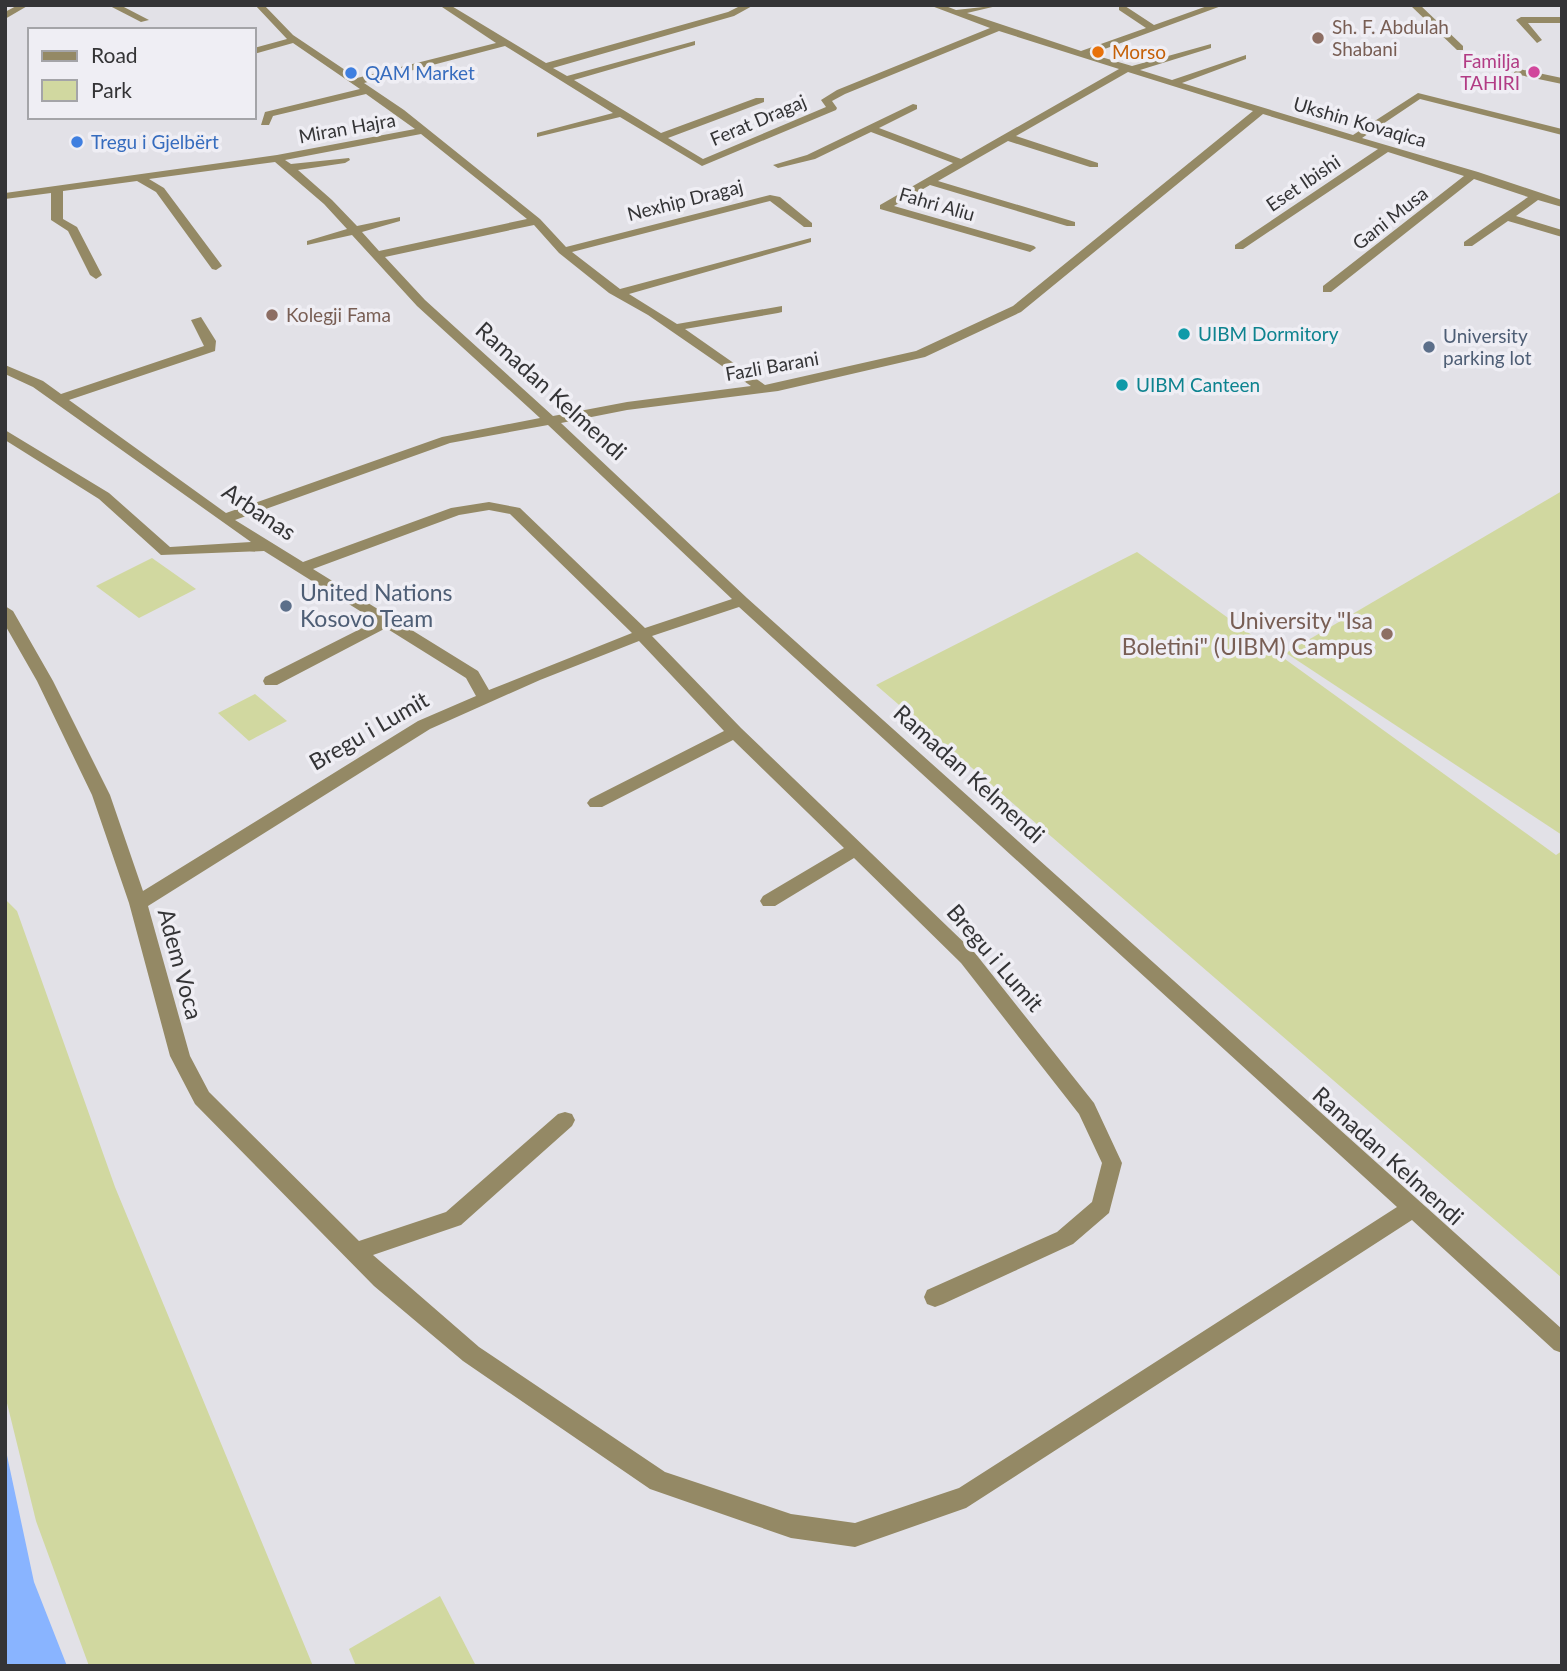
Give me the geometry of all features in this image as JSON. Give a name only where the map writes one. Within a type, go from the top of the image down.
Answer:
[{"type":"street","points":[[5,16],[25,5]]},
{"type":"street","points":[[112,5],[144,20]]},
{"type":"street","points":[[259,5],[295,40],[424,131],[536,222],[563,251],[618,293],[763,389]]},
{"type":"street","points":[[443,5],[495,39],[504,42]]},
{"type":"street","points":[[455,5],[504,38],[504,42]]},
{"type":"street","points":[[545,66],[731,14],[750,5]]},
{"type":"street","name":"Ukshin Kovaqica","points":[[933,5],[1260,111],[1474,174],[1562,204]]},
{"type":"street","points":[[956,13],[997,5]]},
{"type":"street","points":[[1082,54],[1220,5]]},
{"type":"street","points":[[1414,5],[1460,48]]},
{"type":"street","points":[[1122,8],[1152,29]]},
{"type":"street","points":[[1537,40],[1521,20],[1562,20]]},
{"type":"street","name":"Ferat Dragaj","points":[[504,42],[702,163],[832,108],[827,99],[927,55],[1000,27]]},
{"type":"street","points":[[256,50],[295,40]]},
{"type":"street","points":[[355,82],[504,42]]},
{"type":"street","points":[[567,79],[692,43]]},
{"type":"street","points":[[1130,69],[1208,46]]},
{"type":"street","points":[[1172,83],[1243,57]]},
{"type":"street","name":"Fahri Aliu","points":[[1030,248],[884,206],[1130,69]]},
{"type":"street","points":[[1519,72],[1562,81]]},
{"type":"street","points":[[265,123],[268,114],[369,90]]},
{"type":"street","points":[[1354,138],[1418,96],[1562,132]]},
{"type":"street","name":"Ferat Dragaj","points":[[662,137],[760,100]]},
{"type":"street","points":[[778,164],[811,157],[913,107]]},
{"type":"street","name":"Fazli Barani","points":[[226,518],[447,440],[548,419],[763,389],[920,354],[1017,309],[1260,111]]},
{"type":"street","points":[[541,135],[620,114]]},
{"type":"street","points":[[870,128],[960,162]]},
{"type":"street","name":"Miran Hajra","points":[[5,196],[277,158],[424,131]]},
{"type":"street","points":[[1008,137],[1094,165]]},
{"type":"street","name":"Eset Ibishi","points":[[1239,247],[1387,148]]},
{"type":"street","name":"Miran Hajra","points":[[277,158],[355,231]]},
{"type":"street","points":[[289,168],[345,160]]},
{"type":"street","name":"Gani Musa","points":[[1327,289],[1474,174]]},
{"type":"street","points":[[138,177],[160,190],[216,266]]},
{"type":"street","name":"Fahri Aliu","points":[[931,182],[1072,224]]},
{"type":"street","points":[[57,188],[57,220],[73,229],[96,275]]},
{"type":"street","points":[[1468,244],[1537,196]]},
{"type":"street","name":"Nexhip Dragaj","points":[[563,251],[770,198],[776,199],[808,225]]},
{"type":"street","points":[[1507,217],[1562,234]]},
{"type":"street","points":[[311,243],[396,219]]},
{"type":"street","points":[[376,255],[536,222]]},
{"type":"street","name":"Ramadan Kelmendi","points":[[355,231],[421,303],[741,601],[1562,1343]]},
{"type":"street","points":[[618,293],[807,240]]},
{"type":"street","points":[[673,328],[778,309]]},
{"type":"street","points":[[59,399],[211,348],[211,341],[197,320]]},
{"type":"street","name":"Arbanas","points":[[5,369],[38,384],[266,546],[472,675],[484,695]]},
{"type":"street","points":[[5,434],[104,496],[166,552],[266,546]]},
{"type":"street","name":"Bregu i Lumit","points":[[302,568],[456,511],[500,506],[522,516],[642,634],[735,732],[968,958],[1087,1109],[1112,1163],[1102,1207],[1065,1237],[935,1297]]},
{"type":"street","name":"Bregu i Lumit","points":[[138,903],[424,725],[484,695],[642,634],[741,601]]},
{"type":"street","name":"Adem Voca","points":[[5,611],[44,681],[101,795],[138,903],[180,1056],[202,1098],[382,1279],[471,1354],[658,1481],[791,1525],[855,1535],[967,1497],[1412,1209]]},
{"type":"street","points":[[271,681],[388,621]]},
{"type":"street","points":[[596,803],[735,732]]},
{"type":"street","points":[[769,901],[855,849]]},
{"type":"street","points":[[355,1252],[453,1219],[565,1120]]},
{"type":"green space","points":[[1562,491],[1562,835],[1286,653]]},
{"type":"green space","points":[[1137,552],[1556,855],[1562,851],[1562,1278],[876,685]]},
{"type":"green space","points":[[152,558],[196,589],[139,618],[96,586]]},
{"type":"green space","points":[[255,694],[287,721],[249,741],[218,713]]},
{"type":"green space","points":[[5,899],[17,911],[115,1187],[313,1666],[89,1666],[36,1521],[5,1395]]},
{"type":"green space","points":[[440,1596],[476,1666],[356,1666],[349,1649]]},
{"type":"water","points":[[5,1446],[34,1582],[67,1666],[5,1666]]},
{"type":"place","name":"Sh. F. Abdulah Shabani","points":[[1318,38]]},
{"type":"place","name":"Morso","points":[[1098,52]]},
{"type":"place","name":"Familja TAHIRI","points":[[1534,72]]},
{"type":"place","name":"QAM Market","points":[[351,73]]},
{"type":"place","name":"Tregu i Gjelbërt","points":[[77,142]]},
{"type":"place","name":"Kolegji Fama","points":[[272,315]]},
{"type":"place","name":"UIBM Dormitory","points":[[1184,334]]},
{"type":"place","name":"University parking lot","points":[[1429,347]]},
{"type":"place","name":"UIBM Canteen","points":[[1122,385]]},
{"type":"place","name":"United Nations Kosovo Team","points":[[286,606]]},
{"type":"place","name":"University \"Isa Boletini\" (UIBM) Campus","points":[[1387,634]]}]
